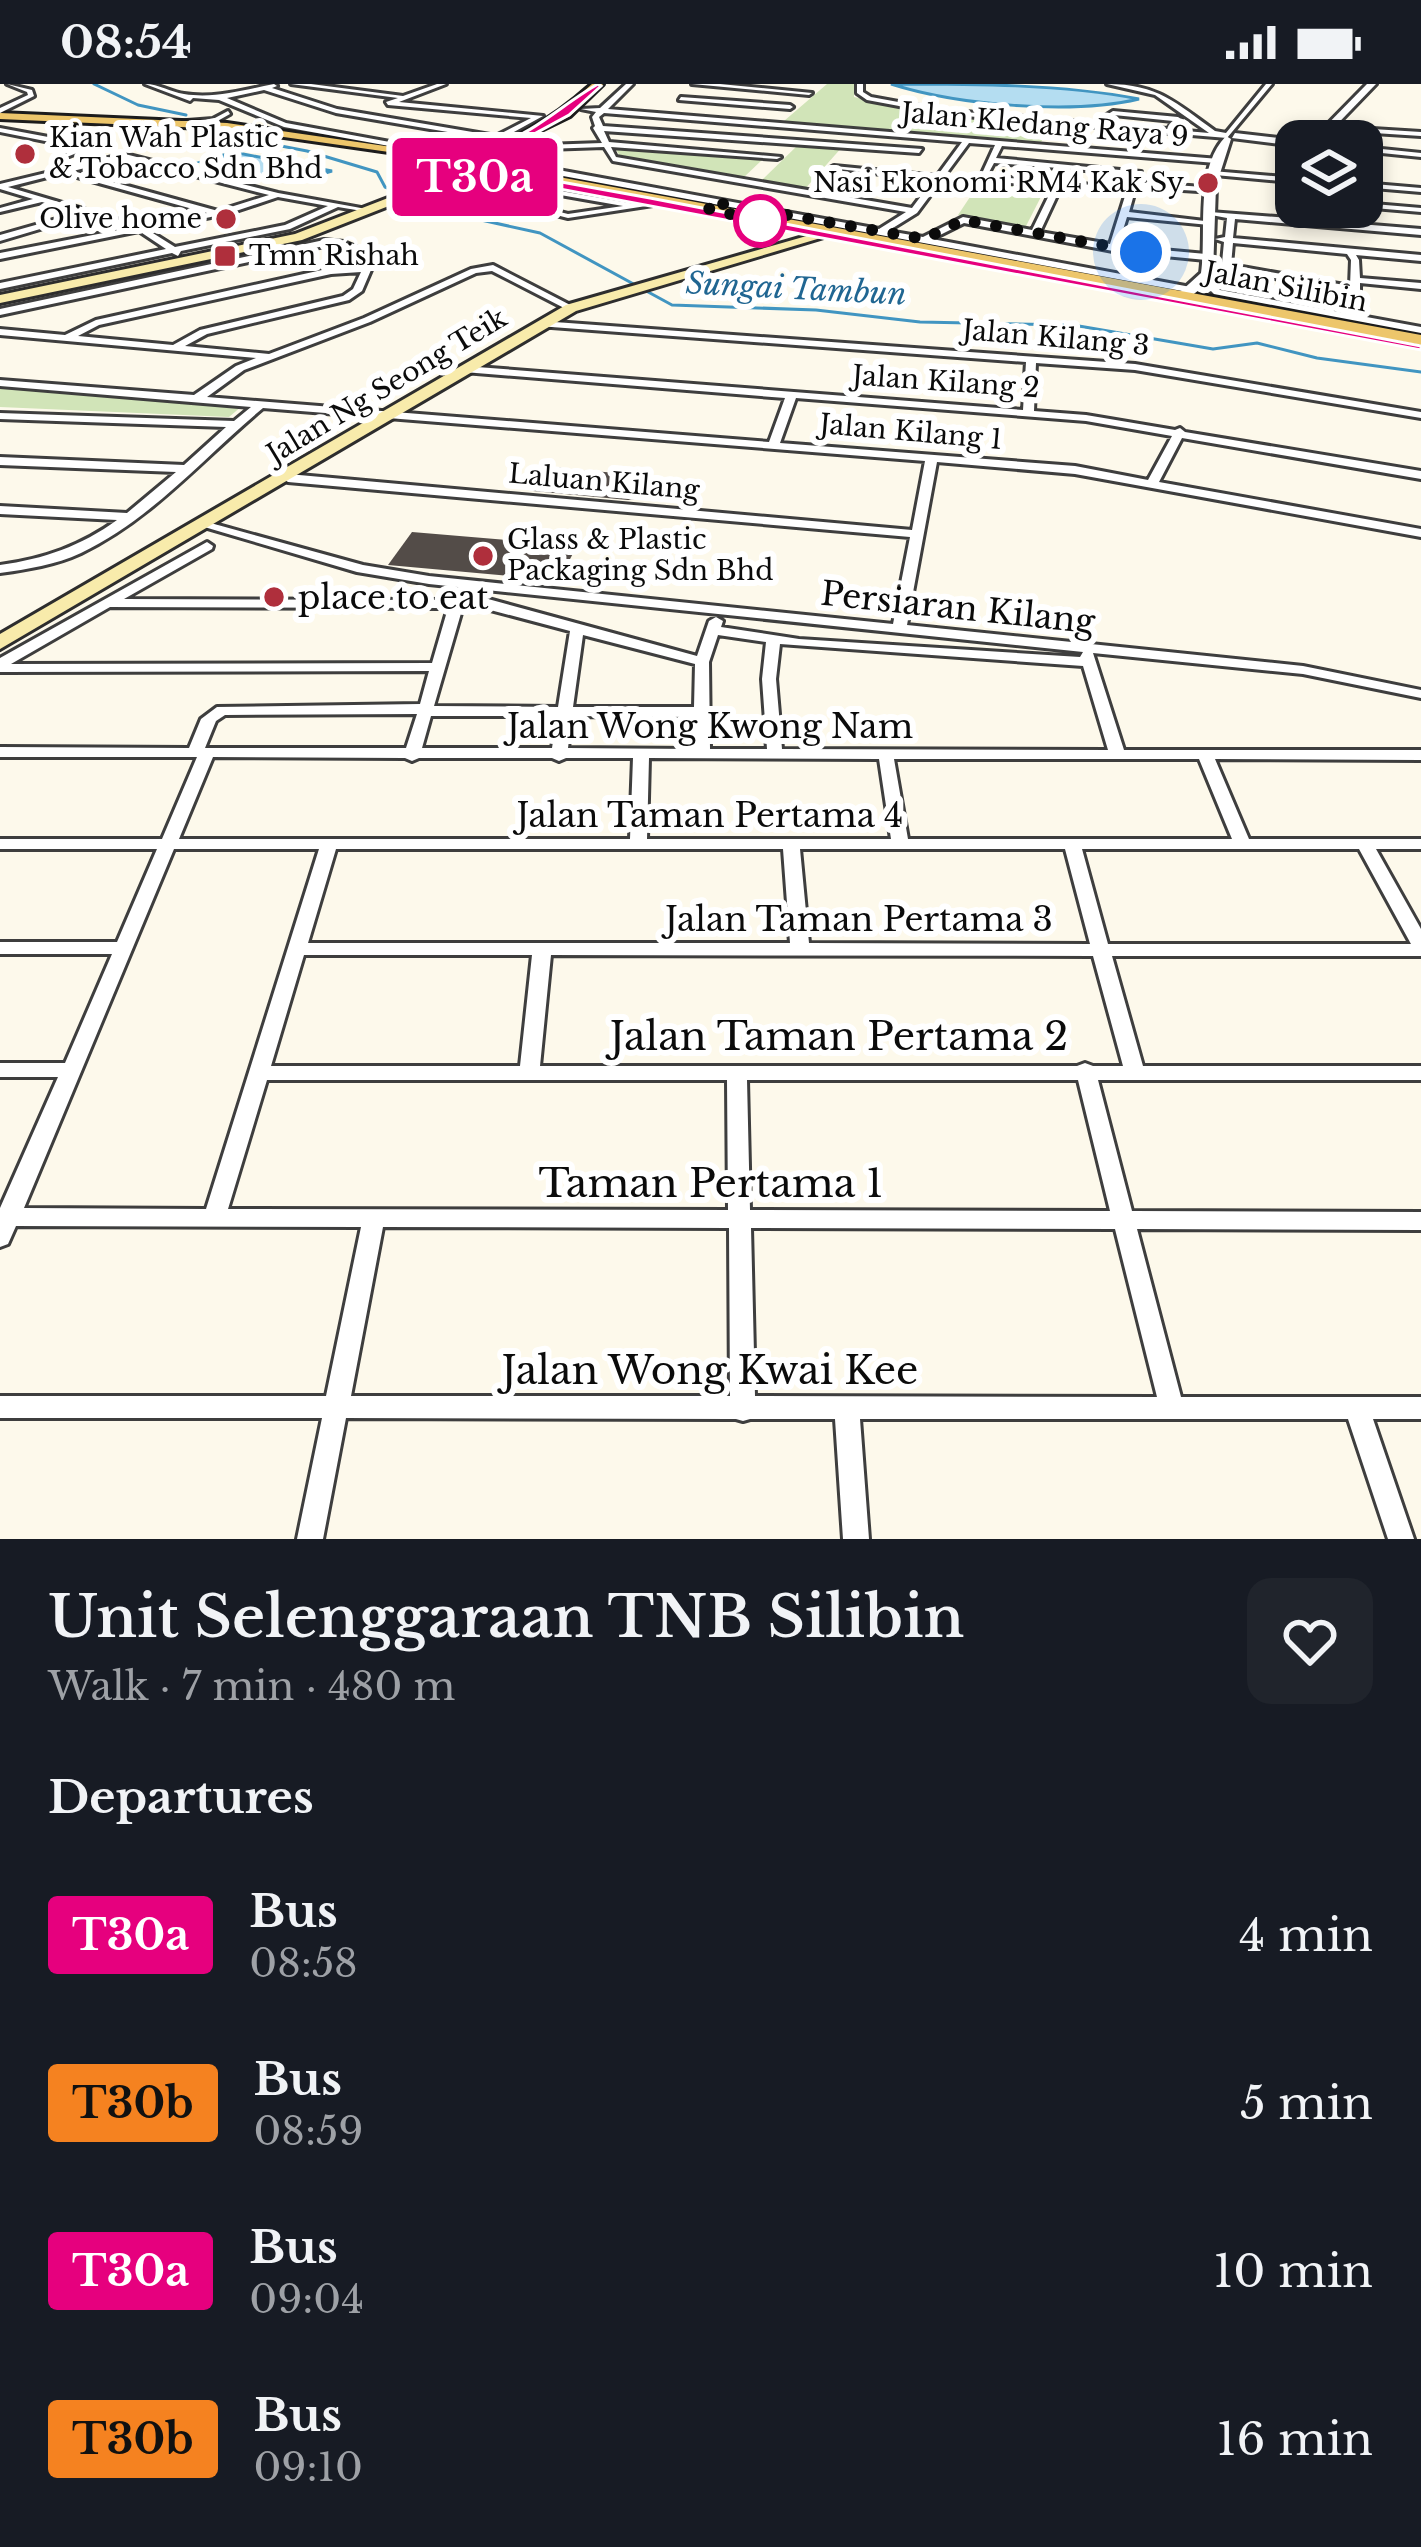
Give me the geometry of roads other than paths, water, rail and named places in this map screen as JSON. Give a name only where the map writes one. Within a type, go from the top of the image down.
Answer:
[{"type":"main road","points":[[420,187],[434,170],[559,117],[598,84]]},
{"type":"main road","points":[[0,298],[182,256],[298,236],[420,187],[476,177],[502,164],[510,150],[584,109],[612,84]]},
{"type":"main road","points":[[1,114],[299,132],[404,154],[502,164],[651,202]]},
{"type":"main road","points":[[1,114],[55,122],[238,130],[476,177],[517,177],[651,202],[714,208]]},
{"type":"main road","name":"Jalan Silibin","points":[[714,208],[816,233],[1191,292],[1421,343]]},
{"type":"main road","name":"Jalan Silibin","points":[[816,233],[1421,343]]},
{"type":"main road","name":"Jalan Ng Seong Teik","points":[[0,643],[207,526],[571,308],[816,233]]},
{"type":"main road","points":[[1083,282],[1191,292],[1298,323]]},
{"type":"street","points":[[1,114],[32,93],[10,84]]},
{"type":"street","points":[[148,84],[299,132],[428,152],[471,148],[540,116]]},
{"type":"street","points":[[199,102],[281,84]]},
{"type":"street","points":[[294,84],[405,97]]},
{"type":"street","points":[[182,96],[219,98],[299,132],[442,84]]},
{"type":"street","points":[[630,84],[595,117],[617,160],[914,211]]},
{"type":"street","points":[[665,115],[695,84],[808,93]]},
{"type":"street","points":[[772,124],[819,84]]},
{"type":"street","points":[[860,84],[862,96],[891,104],[1170,131],[1226,143],[1275,141]]},
{"type":"street","points":[[1110,84],[1157,93],[1226,143],[1275,169]]},
{"type":"street","points":[[1157,93],[1168,84]]},
{"type":"street","points":[[1191,292],[1205,261],[1226,143],[1269,84]]},
{"type":"street","points":[[1335,120],[1372,84]]},
{"type":"street","points":[[266,88],[353,114],[497,138]]},
{"type":"street","points":[[210,106],[219,98]]},
{"type":"street","points":[[681,99],[790,107]]},
{"type":"street","points":[[388,104],[559,117]]},
{"type":"street","name":"Jalan Kledang Raya 9","points":[[584,109],[1169,156],[1226,143]]},
{"type":"street","points":[[175,122],[214,121],[228,112]]},
{"type":"street","points":[[439,129],[478,112]]},
{"type":"street","points":[[714,134],[730,120]]},
{"type":"street","points":[[714,208],[807,127]]},
{"type":"street","points":[[597,128],[919,151]]},
{"type":"street","points":[[1051,146],[1059,128],[1087,129],[1175,137],[1169,156]]},
{"type":"street","points":[[1187,133],[1205,128]]},
{"type":"street","points":[[0,130],[78,147],[78,154],[0,174]]},
{"type":"street","points":[[1383,132],[1421,134]]},
{"type":"street","points":[[678,149],[699,133]]},
{"type":"street","points":[[878,205],[932,137]]},
{"type":"street","points":[[881,232],[914,211],[967,140]]},
{"type":"street","points":[[1000,142],[982,178],[1214,190]]},
{"type":"street","points":[[579,178],[570,146],[605,144],[777,157]]},
{"type":"street","name":"Jalan Silibin","points":[[570,146],[532,152],[539,170],[714,208],[924,239],[1191,292]]},
{"type":"street","points":[[810,193],[853,146]]},
{"type":"street","points":[[1383,151],[1421,155]]},
{"type":"street","points":[[1113,248],[1144,154]]},
{"type":"street","points":[[0,186],[125,156],[278,195],[368,210]]},
{"type":"street","points":[[990,160],[1137,172]]},
{"type":"street","points":[[834,168],[938,178]]},
{"type":"street","points":[[60,170],[218,213]]},
{"type":"street","points":[[515,185],[651,202],[568,216],[471,192],[515,185]]},
{"type":"street","points":[[1035,233],[1058,185]]},
{"type":"street","points":[[0,186],[141,229],[182,256]]},
{"type":"street","points":[[1383,187],[1421,190]]},
{"type":"street","points":[[0,256],[218,213],[278,195]]},
{"type":"street","points":[[0,210],[43,199]]},
{"type":"street","points":[[0,286],[182,256],[287,227],[338,205]]},
{"type":"street","points":[[1383,207],[1421,210]]},
{"type":"street","points":[[0,238],[89,212]]},
{"type":"street","points":[[1125,214],[1275,219]]},
{"type":"street","points":[[1226,266],[1231,216]]},
{"type":"street","points":[[924,239],[963,220],[1338,284],[1421,286]]},
{"type":"street","points":[[1375,228],[1421,232]]},
{"type":"street","points":[[1207,238],[1421,258]]},
{"type":"street","points":[[0,312],[324,243],[371,254],[357,291],[346,298],[204,332],[177,346]]},
{"type":"street","points":[[1348,316],[1355,301],[1349,252]]},
{"type":"street","points":[[1191,292],[1226,266]]},
{"type":"street","points":[[197,398],[229,374],[463,275],[493,268],[571,308]]},
{"type":"street","points":[[65,339],[96,323],[332,271],[368,269]]},
{"type":"street","points":[[1191,292],[1421,330]]},
{"type":"street","name":"Jalan Kilang 3","points":[[541,324],[1167,372],[1421,416]]},
{"type":"street","points":[[0,332],[272,356]]},
{"type":"street","points":[[1028,412],[1031,359]]},
{"type":"street","name":"Jalan Kilang 2","points":[[464,369],[1028,412],[1180,431],[1421,476]]},
{"type":"street","name":"Jalan Kilang 1","points":[[0,382],[932,458],[1153,482],[1421,533]]},
{"type":"street","points":[[773,444],[792,394]]},
{"type":"street","points":[[0,569],[25,568],[132,517],[262,403]]},
{"type":"street","points":[[0,416],[234,424]]},
{"type":"street","points":[[1153,482],[1180,431]]},
{"type":"street","points":[[899,628],[932,458]]},
{"type":"street","points":[[0,461],[188,469]]},
{"type":"street","name":"Laluan Kilang","points":[[288,478],[916,534]]},
{"type":"street","points":[[0,510],[132,517]]},
{"type":"street","name":"Persiaran Kilang","points":[[207,526],[459,595],[721,609],[1088,655],[1303,670],[1421,694]]},
{"type":"street","points":[[0,666],[207,546]]},
{"type":"street","points":[[109,602],[459,595],[702,662]]},
{"type":"street","points":[[412,756],[459,595]]},
{"type":"street","points":[[702,755],[702,662],[721,609]]},
{"type":"street","points":[[559,756],[577,628]]},
{"type":"street","points":[[712,630],[773,640],[1088,655],[1117,754]]},
{"type":"street","points":[[773,640],[769,680],[775,755]]},
{"type":"street","points":[[0,666],[437,667]]},
{"type":"street","points":[[3,1224],[168,845],[209,719],[222,710],[701,712]]},
{"type":"street","name":"Jalan Wong Kwong Nam","points":[[0,752],[1421,755]]},
{"type":"street","points":[[1205,754],[1244,844]]},
{"type":"street","points":[[638,845],[641,756]]},
{"type":"street","points":[[886,756],[900,844]]},
{"type":"street","name":"Jalan Taman Pertama 4","points":[[0,844],[1421,844]]},
{"type":"street","points":[[1365,844],[1421,947]]},
{"type":"street","points":[[214,1218],[329,845]]},
{"type":"street","points":[[791,845],[800,949]]},
{"type":"street","points":[[1072,845],[1134,1071]]},
{"type":"street","name":"Jalan Taman Pertama 3","points":[[297,949],[1421,947]]},
{"type":"street","points":[[0,948],[122,948]]},
{"type":"street","points":[[529,1073],[542,949]]},
{"type":"street","points":[[0,1070],[70,1070]]},
{"type":"street","points":[[1085,1070],[1171,1405]]},
{"type":"street","name":"Jalan Taman Pertama 2","points":[[258,1073],[1421,1073]]},
{"type":"street","points":[[737,1075],[743,1410]]},
{"type":"street","name":"Taman Pertama 1","points":[[3,1224],[214,1218],[1421,1221]]},
{"type":"street","points":[[310,1539],[374,1218]]},
{"type":"street","name":"Jalan Wong Kwai Kee","points":[[0,1407],[1421,1408]]},
{"type":"street","points":[[1356,1407],[1401,1539]]},
{"type":"street","points":[[848,1410],[856,1539]]},
{"type":"water","points":[[891,84],[1048,88],[1139,99],[1081,106],[1014,105]]},
{"type":"water","points":[[233,152],[332,171],[295,182],[201,162]]},
{"type":"waterway","name":"Sungai Tambun","points":[[94,84],[138,105],[186,115]]},
{"type":"waterway","name":"Sungai Tambun","points":[[204,131],[307,151],[377,172],[385,187],[454,214],[540,233],[672,305],[816,310],[920,322],[1073,325],[1213,349],[1257,343],[1317,358],[1421,372]]},
{"type":"place","name":"Kian Wah Plastic & Tobacco Sdn Bhd","points":[[25,154]]},
{"type":"place","name":"Nasi Ekonomi RM4 Kak Sy","points":[[1208,183]]},
{"type":"place","name":"Olive home","points":[[226,219]]},
{"type":"place","name":"Tmn Rishah","points":[[225,256]]},
{"type":"place","name":"Glass & Plastic Packaging Sdn Bhd","points":[[483,556]]},
{"type":"place","name":"place to eat","points":[[274,597]]}]
